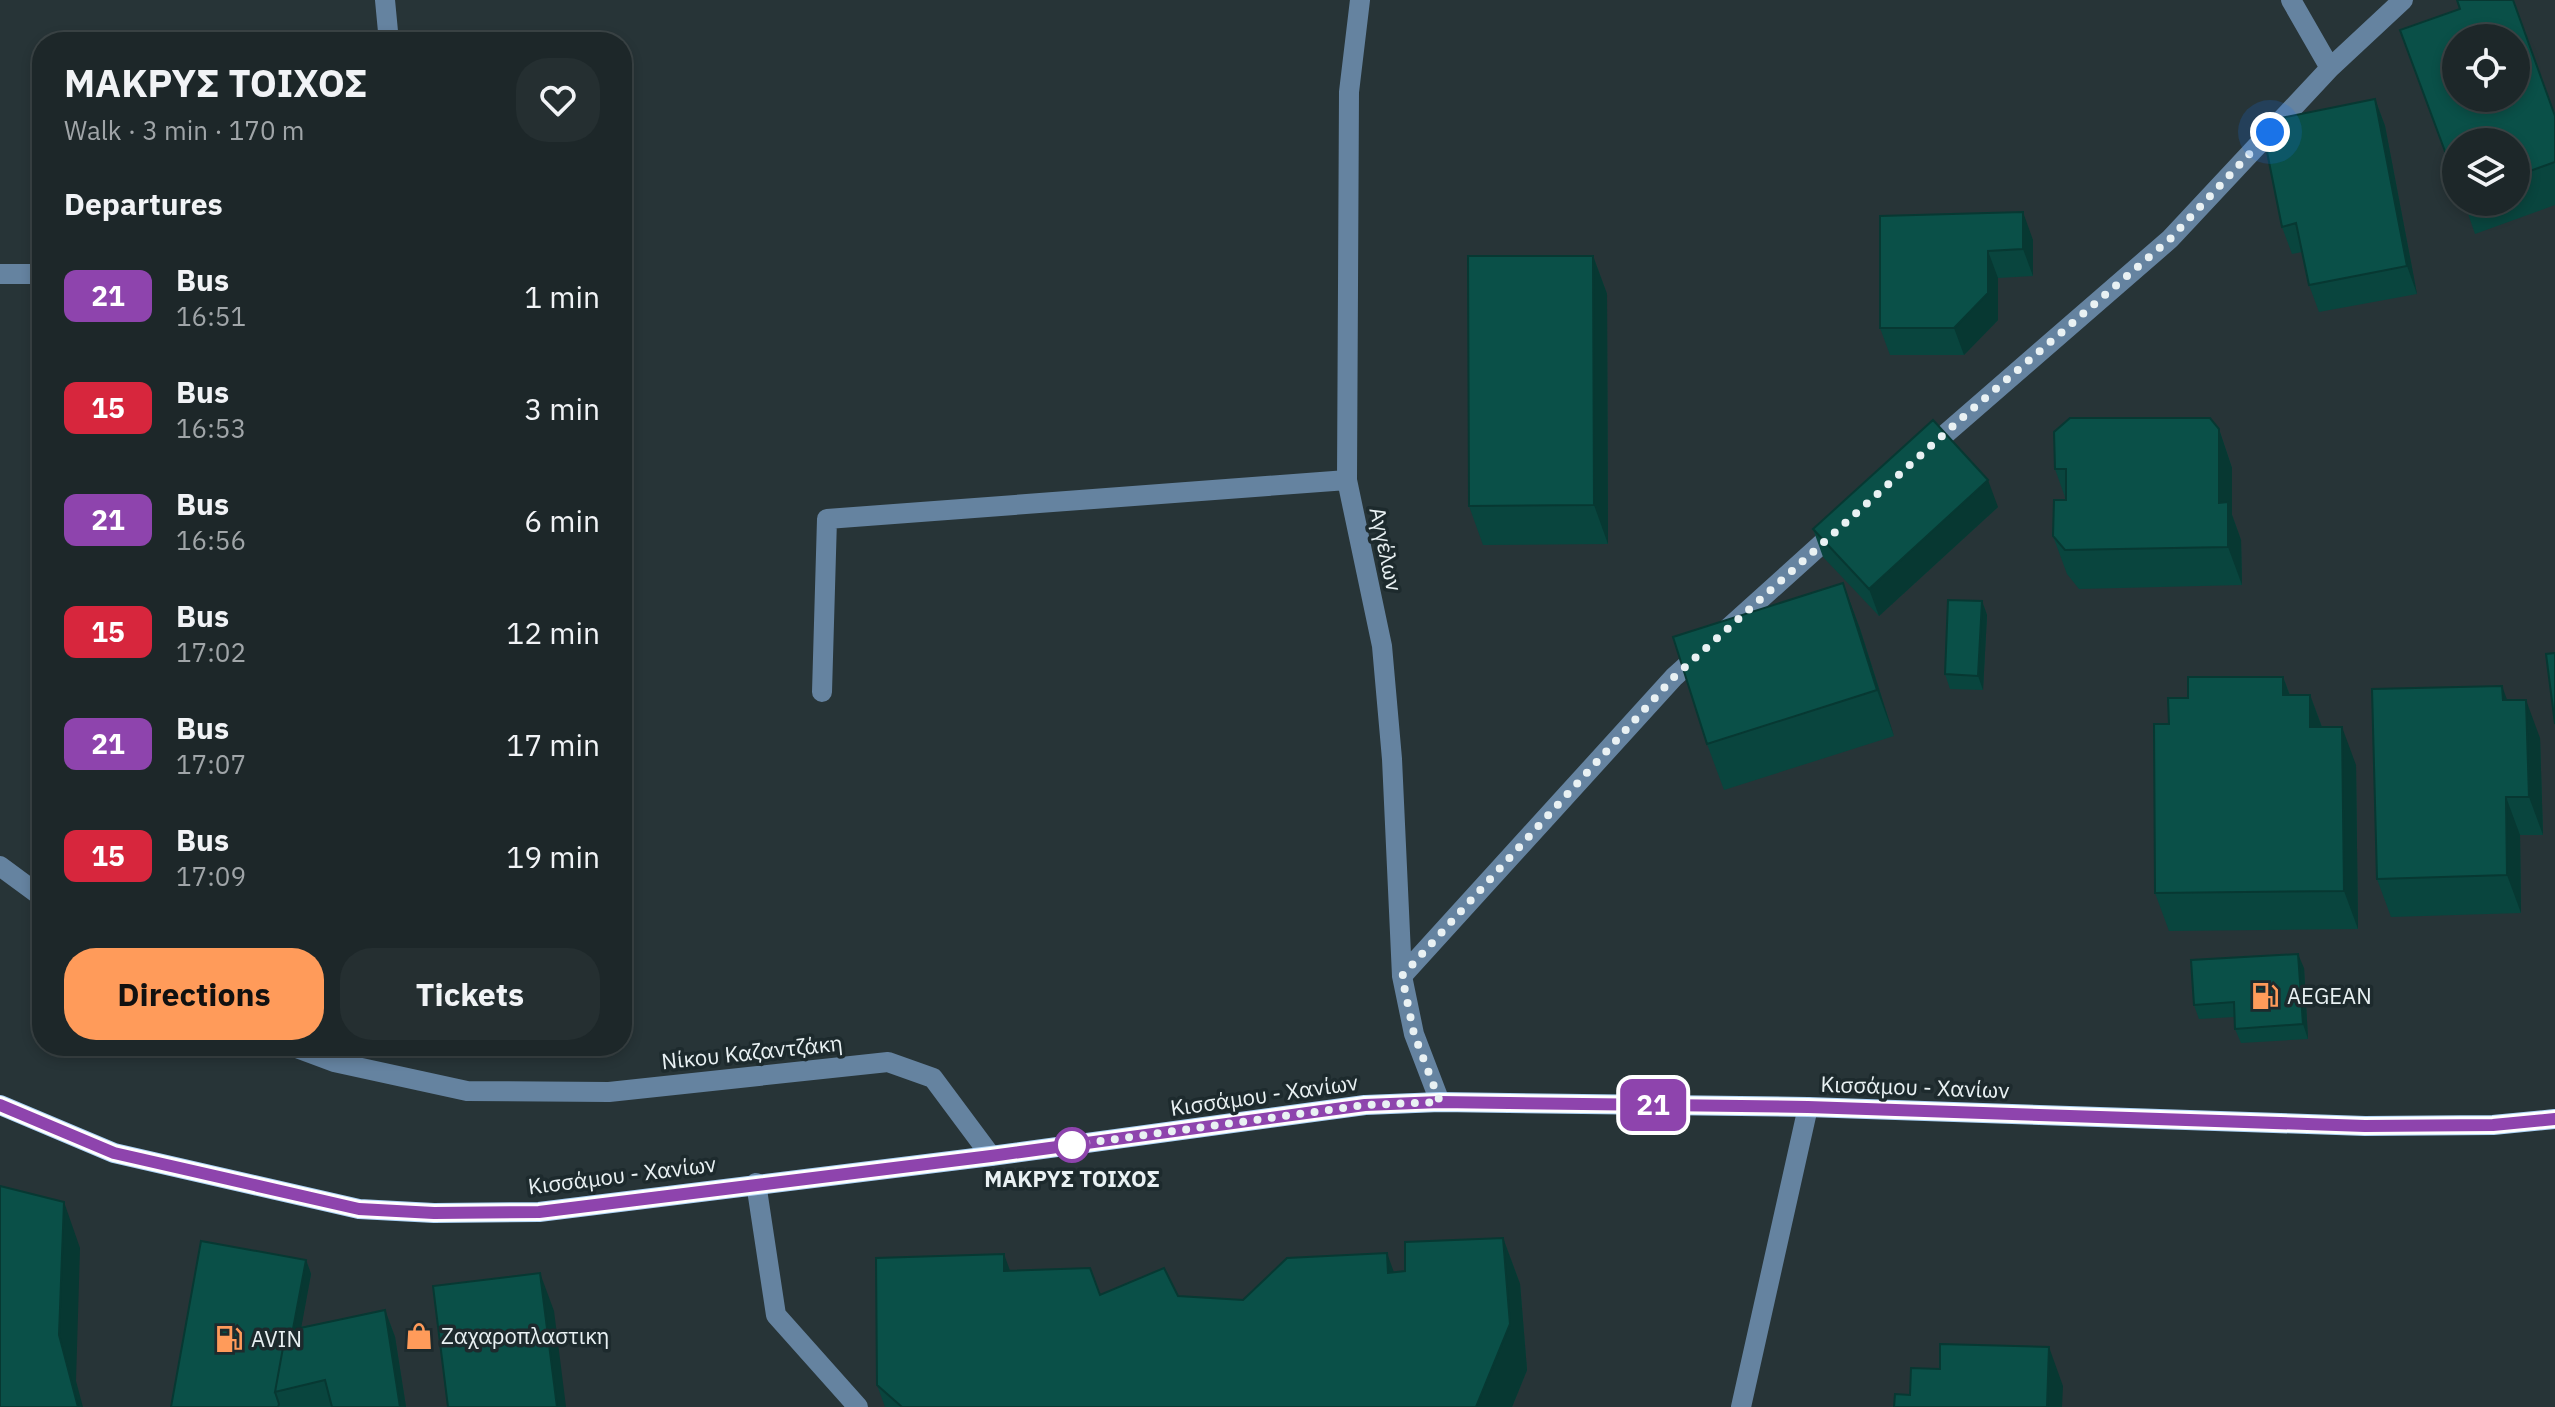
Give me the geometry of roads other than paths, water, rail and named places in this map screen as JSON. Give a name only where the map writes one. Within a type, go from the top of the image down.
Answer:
[{"type":"main road","name":"Κισσάμου - Χανίων","points":[[0,1105],[114,1153],[359,1209],[434,1213],[539,1212],[991,1156],[1365,1105],[1440,1102],[1808,1107],[2365,1126],[2493,1125],[2555,1119]]},
{"type":"street","points":[[385,0],[388,32]]},
{"type":"street","name":"Αγγέλων","points":[[1360,0],[1349,92],[1347,480],[1382,646],[1392,759],[1402,976],[1414,1034],[1440,1102]]},
{"type":"street","points":[[2291,0],[2330,68]]},
{"type":"street","points":[[1916,459],[2170,239],[2330,68],[2403,0]]},
{"type":"street","points":[[0,274],[32,274]]},
{"type":"street","points":[[822,692],[827,519],[1347,480]]},
{"type":"street","points":[[1402,976],[1674,677],[1847,521]]},
{"type":"street","points":[[0,866],[32,890]]},
{"type":"street","name":"Νίκου Καζαντζάκη","points":[[318,1056],[467,1091],[609,1092],[888,1062],[933,1078],[991,1156]]},
{"type":"street","points":[[1741,1407],[1808,1107]]},
{"type":"street","points":[[756,1183],[776,1315],[858,1407]]},
{"type":"place","name":"AEGEAN","points":[[2265,996]]},
{"type":"place","name":"ΜΑΚΡΥΣ ΤΟΙΧΟΣ","points":[[1072,1145]]},
{"type":"place","name":"Ζαχαροπλαστικη","points":[[419,1336]]},
{"type":"place","name":"AVIN","points":[[229,1339]]}]
